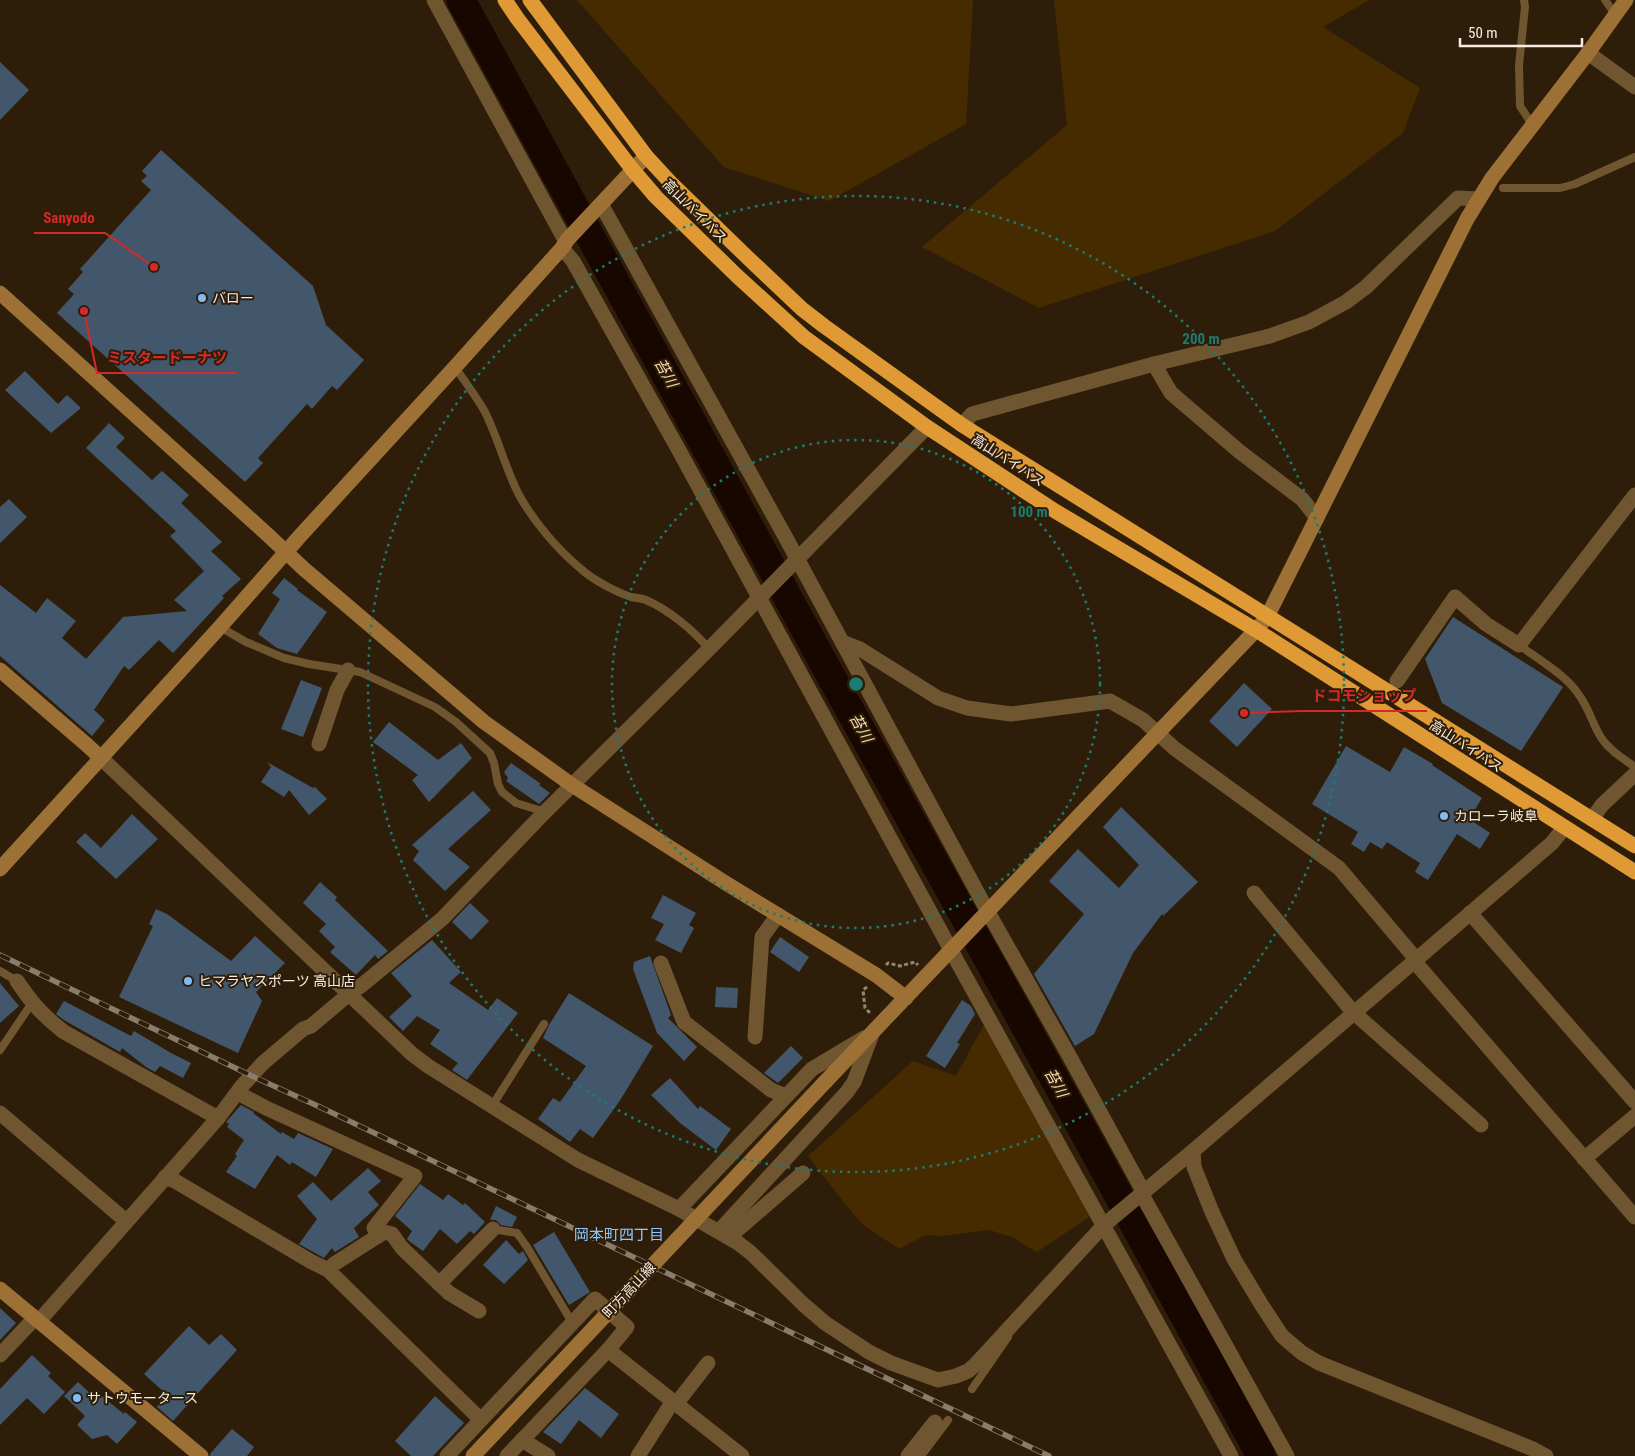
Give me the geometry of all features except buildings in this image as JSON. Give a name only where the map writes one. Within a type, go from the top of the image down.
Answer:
[{"type":"highway","name":"高山バイパス","points":[[505,0],[632,169],[656,197],[736,275],[804,337],[927,427],[1055,511],[1256,630],[1635,872]]},
{"type":"highway","name":"高山バイパス","points":[[530,0],[646,156],[691,203],[802,309],[962,425],[1635,846]]},
{"type":"street","points":[[434,0],[566,243],[573,261],[762,595],[1232,1456]]},
{"type":"street","points":[[954,947],[1256,630],[1267,616],[1479,198],[1626,0]]},
{"type":"street","points":[[1588,53],[1635,87]]},
{"type":"street","points":[[0,869],[456,367],[632,169],[646,156]]},
{"type":"street","points":[[962,425],[972,414],[1154,364],[1270,336],[1310,322],[1346,302],[1366,287],[1458,198],[1479,198]]},
{"type":"street","points":[[600,206],[795,562],[842,642],[987,913],[1071,1058],[1141,1194],[1287,1456]]},
{"type":"street","points":[[0,293],[304,569],[484,722],[572,785],[876,975],[906,998]]},
{"type":"street","points":[[1154,364],[1172,393],[1240,452],[1302,499],[1317,518]]},
{"type":"street","points":[[0,1356],[37,1319],[126,1222],[218,1118],[242,1086],[280,1047],[303,1028],[311,1026],[442,918],[927,427]]},
{"type":"street","points":[[1397,681],[1455,596],[1486,624],[1519,645],[1635,495]]},
{"type":"street","points":[[842,642],[860,649],[938,698],[967,708],[1011,714],[1110,701],[1143,720],[1174,748],[1339,868],[1415,960],[1635,1217]]},
{"type":"street","points":[[0,670],[88,745],[412,1054],[428,1066],[578,1160],[679,1209],[724,1234],[751,1253],[803,1304],[846,1338],[890,1363],[938,1380],[968,1371],[1106,1223],[1552,843],[1564,828]]},
{"type":"street","points":[[319,744],[337,690],[348,670]]},
{"type":"street","points":[[1592,819],[1602,805],[1635,774]]},
{"type":"street","points":[[1254,893],[1353,1012],[1481,1124]]},
{"type":"street","points":[[1470,913],[1635,1102]]},
{"type":"street","points":[[755,1037],[762,937],[778,915]]},
{"type":"street","name":"町方高山線","points":[[473,1456],[954,947]]},
{"type":"street","points":[[661,962],[684,1022],[771,1090],[786,1096]]},
{"type":"street","points":[[17,981],[32,1003],[64,1032],[218,1118]]},
{"type":"street","points":[[679,1209],[812,1069],[872,1034]]},
{"type":"street","points":[[724,1234],[847,1092],[854,1082],[872,1034]]},
{"type":"street","points":[[238,1093],[415,1176],[374,1228],[378,1236]]},
{"type":"street","points":[[0,1113],[126,1222]]},
{"type":"street","points":[[1584,1159],[1635,1116]]},
{"type":"street","points":[[1192,1151],[1194,1168],[1234,1259],[1274,1326],[1291,1345],[1318,1363],[1533,1449],[1546,1456]]},
{"type":"street","points":[[724,1234],[803,1173]]},
{"type":"street","points":[[165,1177],[175,1180],[328,1270],[481,1420]]},
{"type":"street","points":[[439,1284],[493,1229]]},
{"type":"street","points":[[328,1270],[334,1264],[384,1232],[392,1234],[402,1248],[449,1293],[478,1311]]},
{"type":"street","points":[[0,1289],[201,1456]]},
{"type":"street","points":[[447,1456],[595,1299],[627,1327],[608,1350],[507,1456]]},
{"type":"street","points":[[608,1350],[742,1456]]},
{"type":"street","points":[[638,1456],[674,1403],[708,1363]]},
{"type":"street","points":[[908,1456],[942,1421]]},
{"type":"street","points":[[522,1440],[548,1456]]},
{"type":"lane","points":[[1524,0],[1525,8],[1519,65],[1520,106],[1533,126]]},
{"type":"lane","points":[[1605,0],[1616,14]]},
{"type":"lane","points":[[1503,188],[1560,188],[1575,184],[1635,157]]},
{"type":"lane","points":[[456,367],[495,433],[504,460],[519,493],[545,532],[589,576],[632,597],[645,600],[658,607],[672,616],[709,649]]},
{"type":"lane","points":[[220,627],[246,642],[284,658],[360,672],[435,707],[456,722],[490,753],[502,792],[516,803],[545,812]]},
{"type":"lane","points":[[1519,645],[1564,678],[1574,688],[1603,741],[1624,760],[1635,767]]},
{"type":"lane","points":[[0,971],[17,981]]},
{"type":"lane","points":[[0,1050],[32,1003]]},
{"type":"lane","points":[[492,1106],[544,1024]]},
{"type":"lane","points":[[493,1229],[517,1233],[573,1324]]},
{"type":"lane","points":[[972,1389],[1003,1346],[1021,1314]]},
{"type":"lane","points":[[921,1456],[942,1421]]},
{"type":"shaded area","points":[[577,0],[973,0],[966,124],[829,201],[724,167]]},
{"type":"shaded area","points":[[1054,0],[1369,0],[1323,27],[1420,88],[1403,133],[1275,231],[1039,308],[922,247],[1067,125]]},
{"type":"shaded area","points":[[985,1023],[1091,1216],[1037,1252],[1012,1237],[989,1230],[943,1236],[926,1235],[899,1249],[863,1225],[808,1156],[913,1061],[956,1076]]},
{"type":"waterway","name":"苔川","points":[[461,0],[1261,1456]]},
{"type":"railway","points":[[0,955],[1049,1456]]},
{"type":"place","name":"Sanyodo","points":[[154,267]]},
{"type":"place","name":"バロー","points":[[202,298]]},
{"type":"place","name":"ミスタードーナツ","points":[[84,311]]},
{"type":"place","name":"ドコモショップ","points":[[1244,713]]},
{"type":"place","name":"カローラ岐阜","points":[[1444,816]]},
{"type":"place","name":"ヒマラヤスポーツ 高山店","points":[[188,981]]},
{"type":"place","name":"サトウモータース","points":[[77,1398]]},
{"type":"district","name":"岡本町四丁目","points":[[619,1235]]}]
